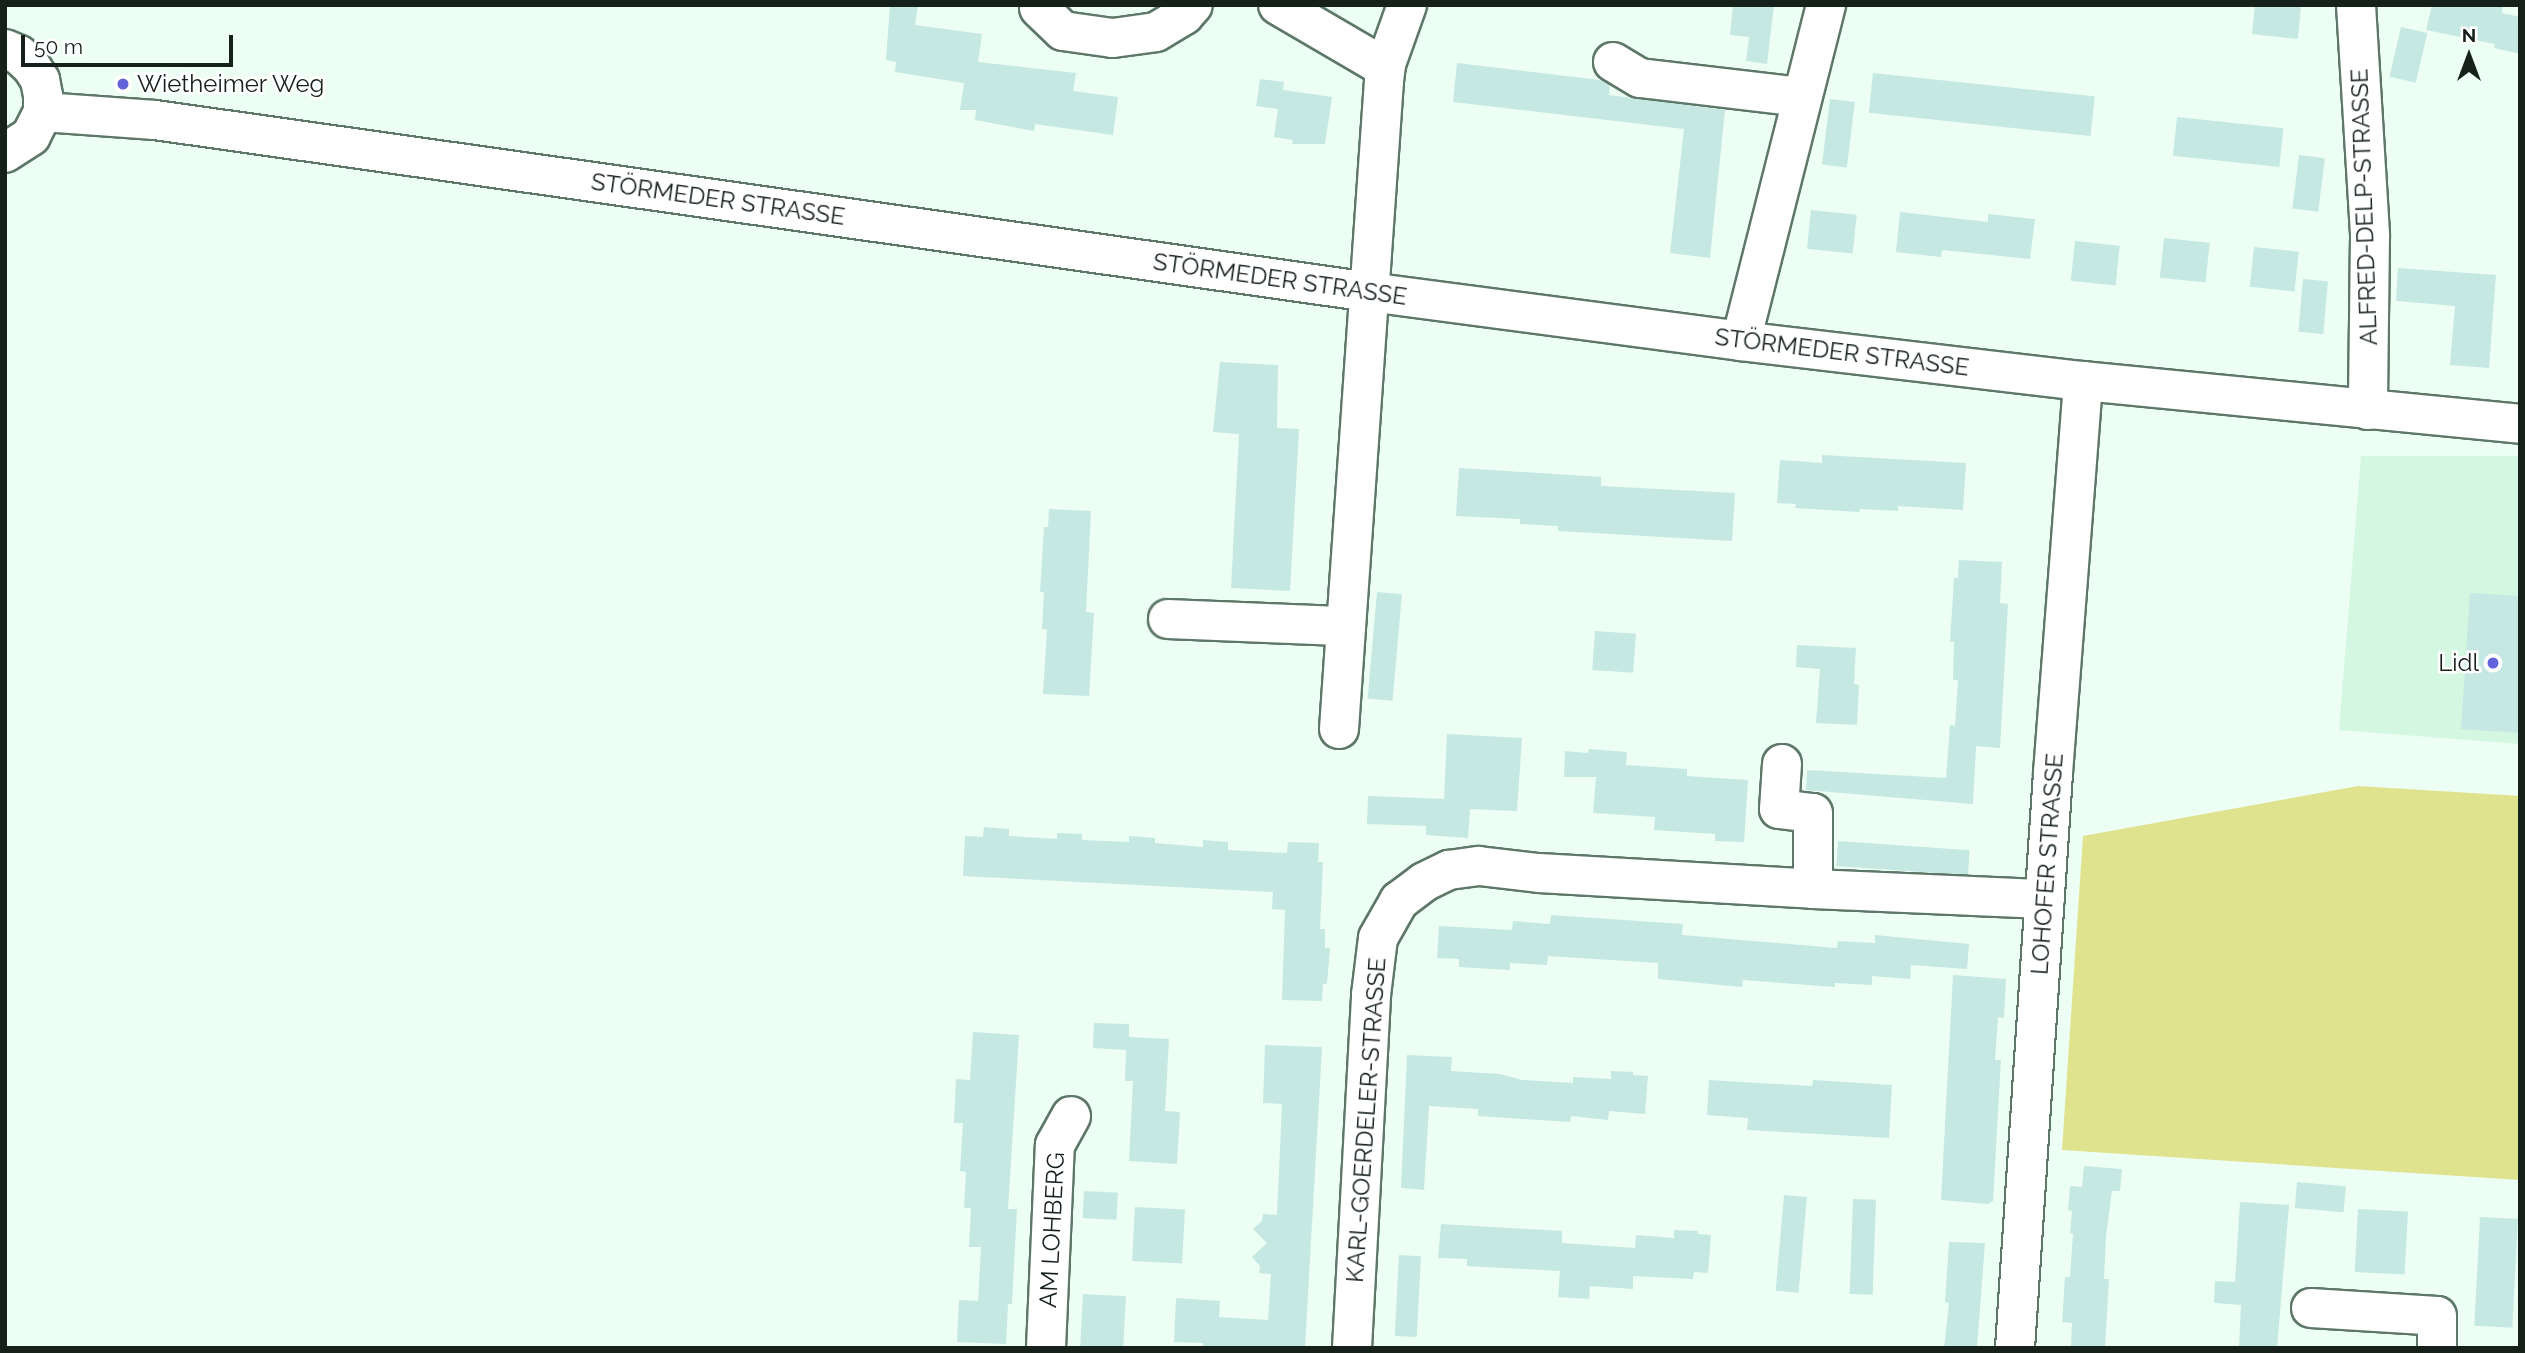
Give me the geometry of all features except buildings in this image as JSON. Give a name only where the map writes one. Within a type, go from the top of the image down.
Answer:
[{"type":"street","points":[[1040,8],[1063,31],[1113,38],[1156,32],[1184,15],[1193,5]]},
{"type":"street","points":[[1278,5],[1374,61],[1386,64]]},
{"type":"street","points":[[1339,729],[1386,64],[1407,5]]},
{"type":"street","points":[[1741,341],[1826,5]]},
{"type":"street","name":"ALFRED-DELP-STRASSE","points":[[2356,5],[2370,237],[2368,410]]},
{"type":"street","points":[[5,48],[25,60],[40,80],[43,112],[32,136],[7,158]]},
{"type":"street","points":[[1613,62],[1640,78],[1802,97]]},
{"type":"street","name":"STÖRMEDER STRASSE","points":[[43,112],[155,120],[1369,292],[1741,341],[2083,380],[2520,424]]},
{"type":"street","name":"LOHOFER STRASSE","points":[[2015,1348],[2083,380]]},
{"type":"street","points":[[1168,619],[1346,626]]},
{"type":"street","points":[[1782,764],[1779,809],[1813,813],[1813,889]]},
{"type":"street","name":"KARL-GOERDELER-STRASSE","points":[[1352,1348],[1371,995],[1378,938],[1399,901],[1424,882],[1449,870],[1479,866],[1539,873],[1813,889],[2045,899]]},
{"type":"street","name":"AM LOHBERG","points":[[1046,1348],[1055,1145],[1071,1116]]},
{"type":"street","points":[[2311,1308],[2437,1316],[2437,1348]]},
{"type":"shaded area","points":[[2361,456],[2520,456],[2520,744],[2339,730]]},
{"type":"green space","points":[[2358,786],[2520,796],[2520,1180],[2062,1150],[2083,836]]},
{"type":"place","name":"Wietheimer Weg","points":[[123,84]]},
{"type":"place","name":"Lidl","points":[[2493,663]]}]
